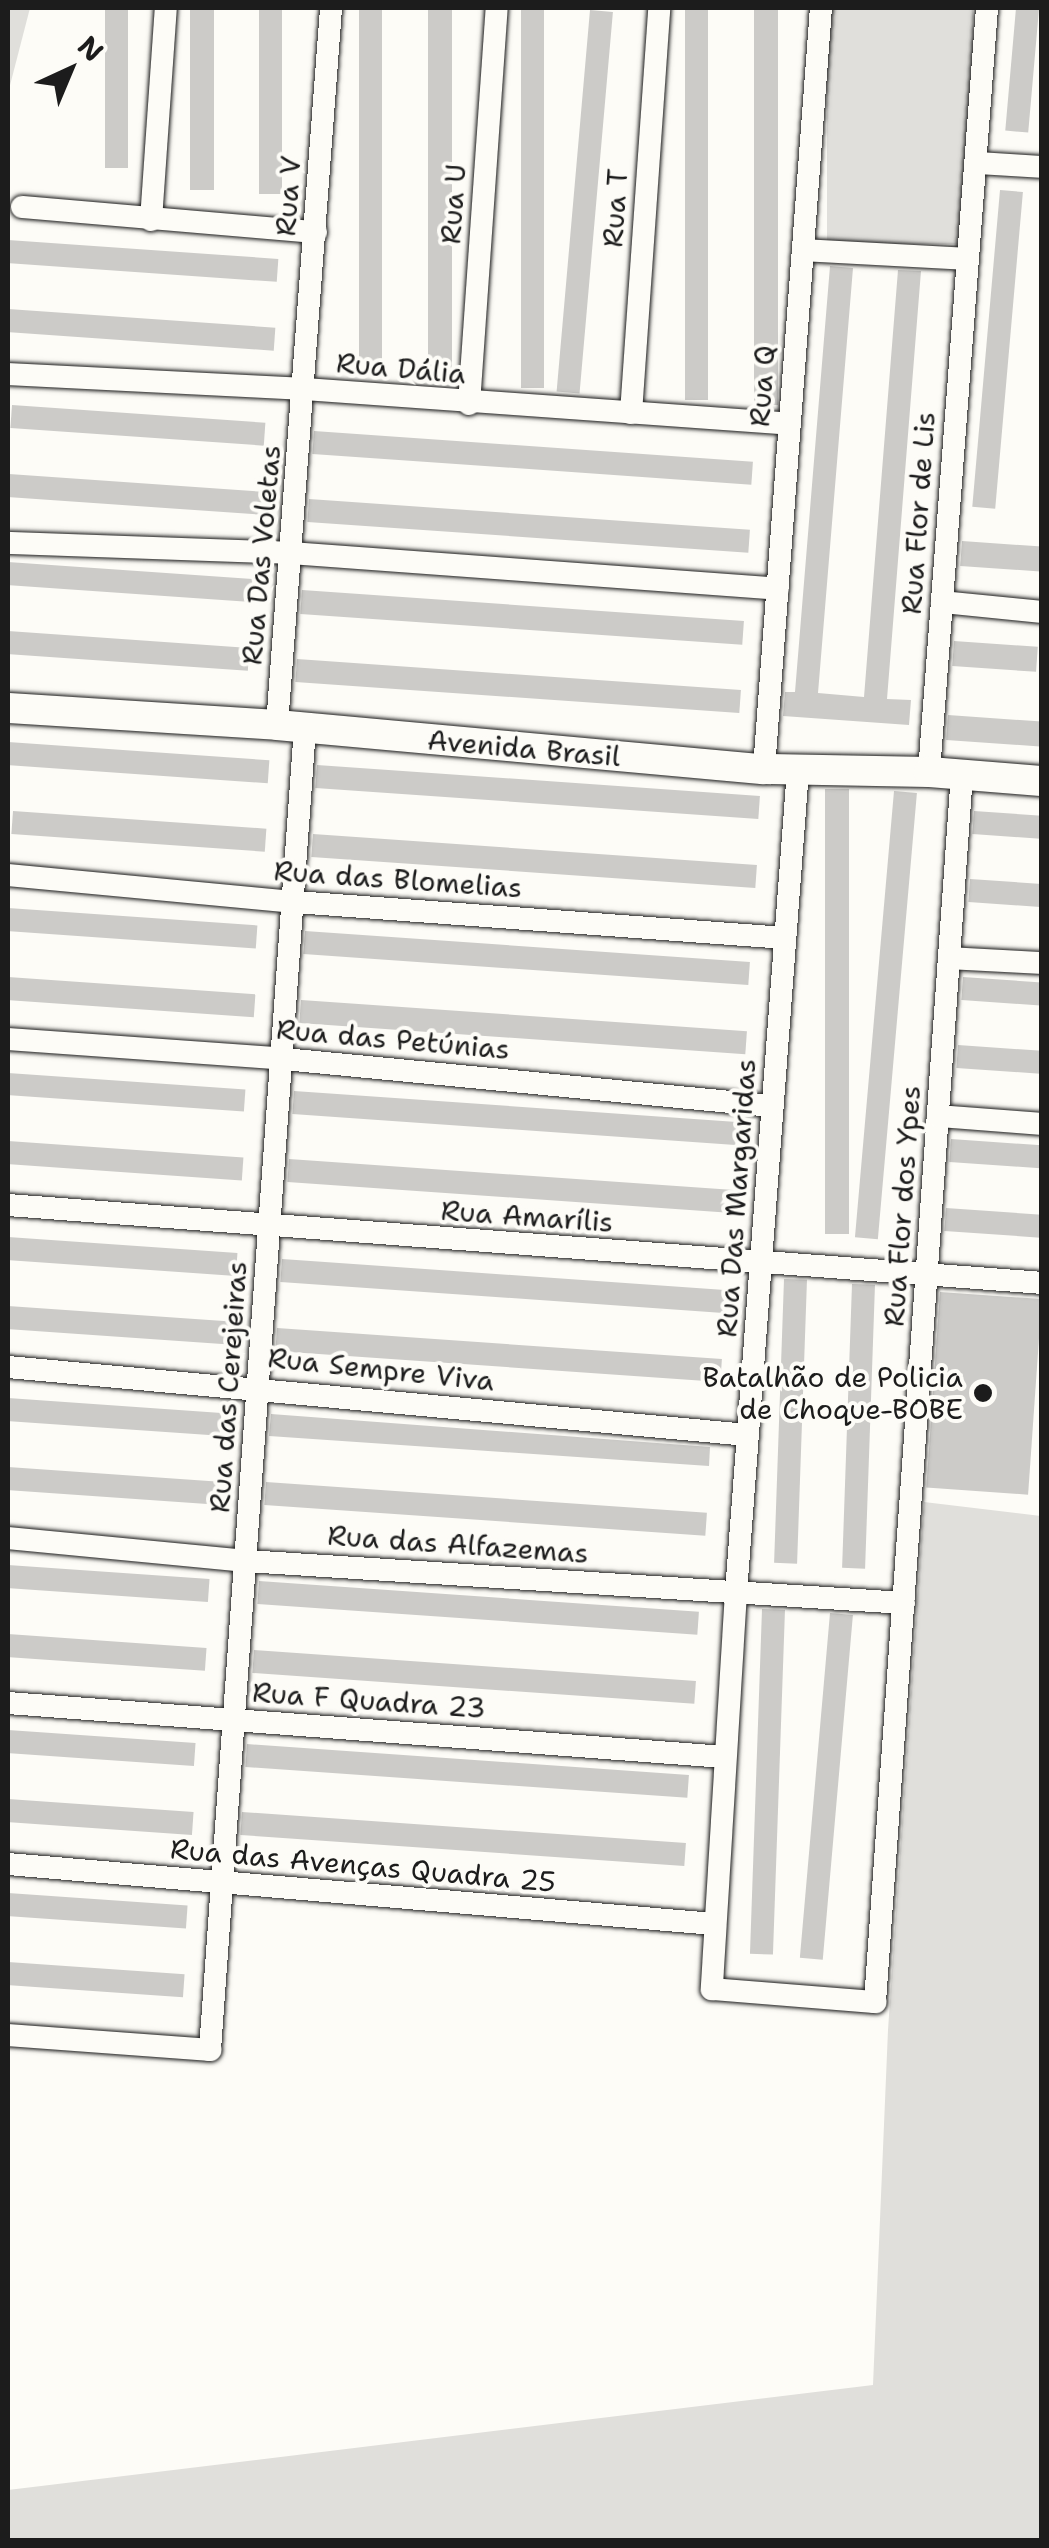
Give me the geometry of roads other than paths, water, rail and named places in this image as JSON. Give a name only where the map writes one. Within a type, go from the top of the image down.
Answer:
[{"type":"street","points":[[151,220],[166,8]]},
{"type":"street","name":"Rua V","points":[[305,389],[331,8]]},
{"type":"street","name":"Rua U","points":[[469,404],[497,8]]},
{"type":"street","name":"Rua T","points":[[631,412],[660,8]]},
{"type":"street","name":"Rua Q","points":[[764,770],[821,8]]},
{"type":"street","name":"Rua Flor de Lis","points":[[929,772],[987,8]]},
{"type":"street","points":[[977,163],[1042,167]]},
{"type":"street","points":[[22,207],[316,232]]},
{"type":"street","points":[[803,250],[968,259]]},
{"type":"street","name":"Rua Dália","points":[[8,374],[305,389],[469,404],[790,424]]},
{"type":"street","name":"Rua Das Voletas","points":[[291,727],[292,553],[305,389]]},
{"type":"street","points":[[8,543],[292,553],[778,589]]},
{"type":"street","points":[[942,602],[1042,612]]},
{"type":"street","name":"Avenida Brasil","points":[[8,708],[291,727],[764,770],[929,772],[1042,782]]},
{"type":"street","name":"Rua das Cerejeiras","points":[[8,2035],[210,2050],[294,902],[291,727]]},
{"type":"street","name":"Rua Das Margaridas","points":[[712,1989],[736,1592],[798,770]]},
{"type":"street","name":"Rua Flor dos Ypes","points":[[712,1989],[875,2002],[962,774]]},
{"type":"street","name":"Rua das Blomelias","points":[[8,875],[294,902],[785,938]]},
{"type":"street","points":[[949,958],[1042,963]]},
{"type":"street","name":"Rua das Petúnias","points":[[8,1039],[284,1059],[773,1106]]},
{"type":"street","points":[[938,1116],[1042,1124]]},
{"type":"street","name":"Rua Amarílis","points":[[8,1206],[1042,1283]]},
{"type":"street","name":"Rua Sempre Viva","points":[[8,1367],[748,1435]]},
{"type":"street","name":"Rua das Alfazemas","points":[[8,1538],[246,1560],[904,1603]]},
{"type":"street","name":"Rua F Quadra 23","points":[[8,1703],[725,1757]]},
{"type":"street","name":"Rua das Avenças Quadra 25","points":[[8,1864],[714,1924]]},
{"type":"place","name":"Batalhão de Policia de Choque-BOBE","points":[[983,1393]]}]
